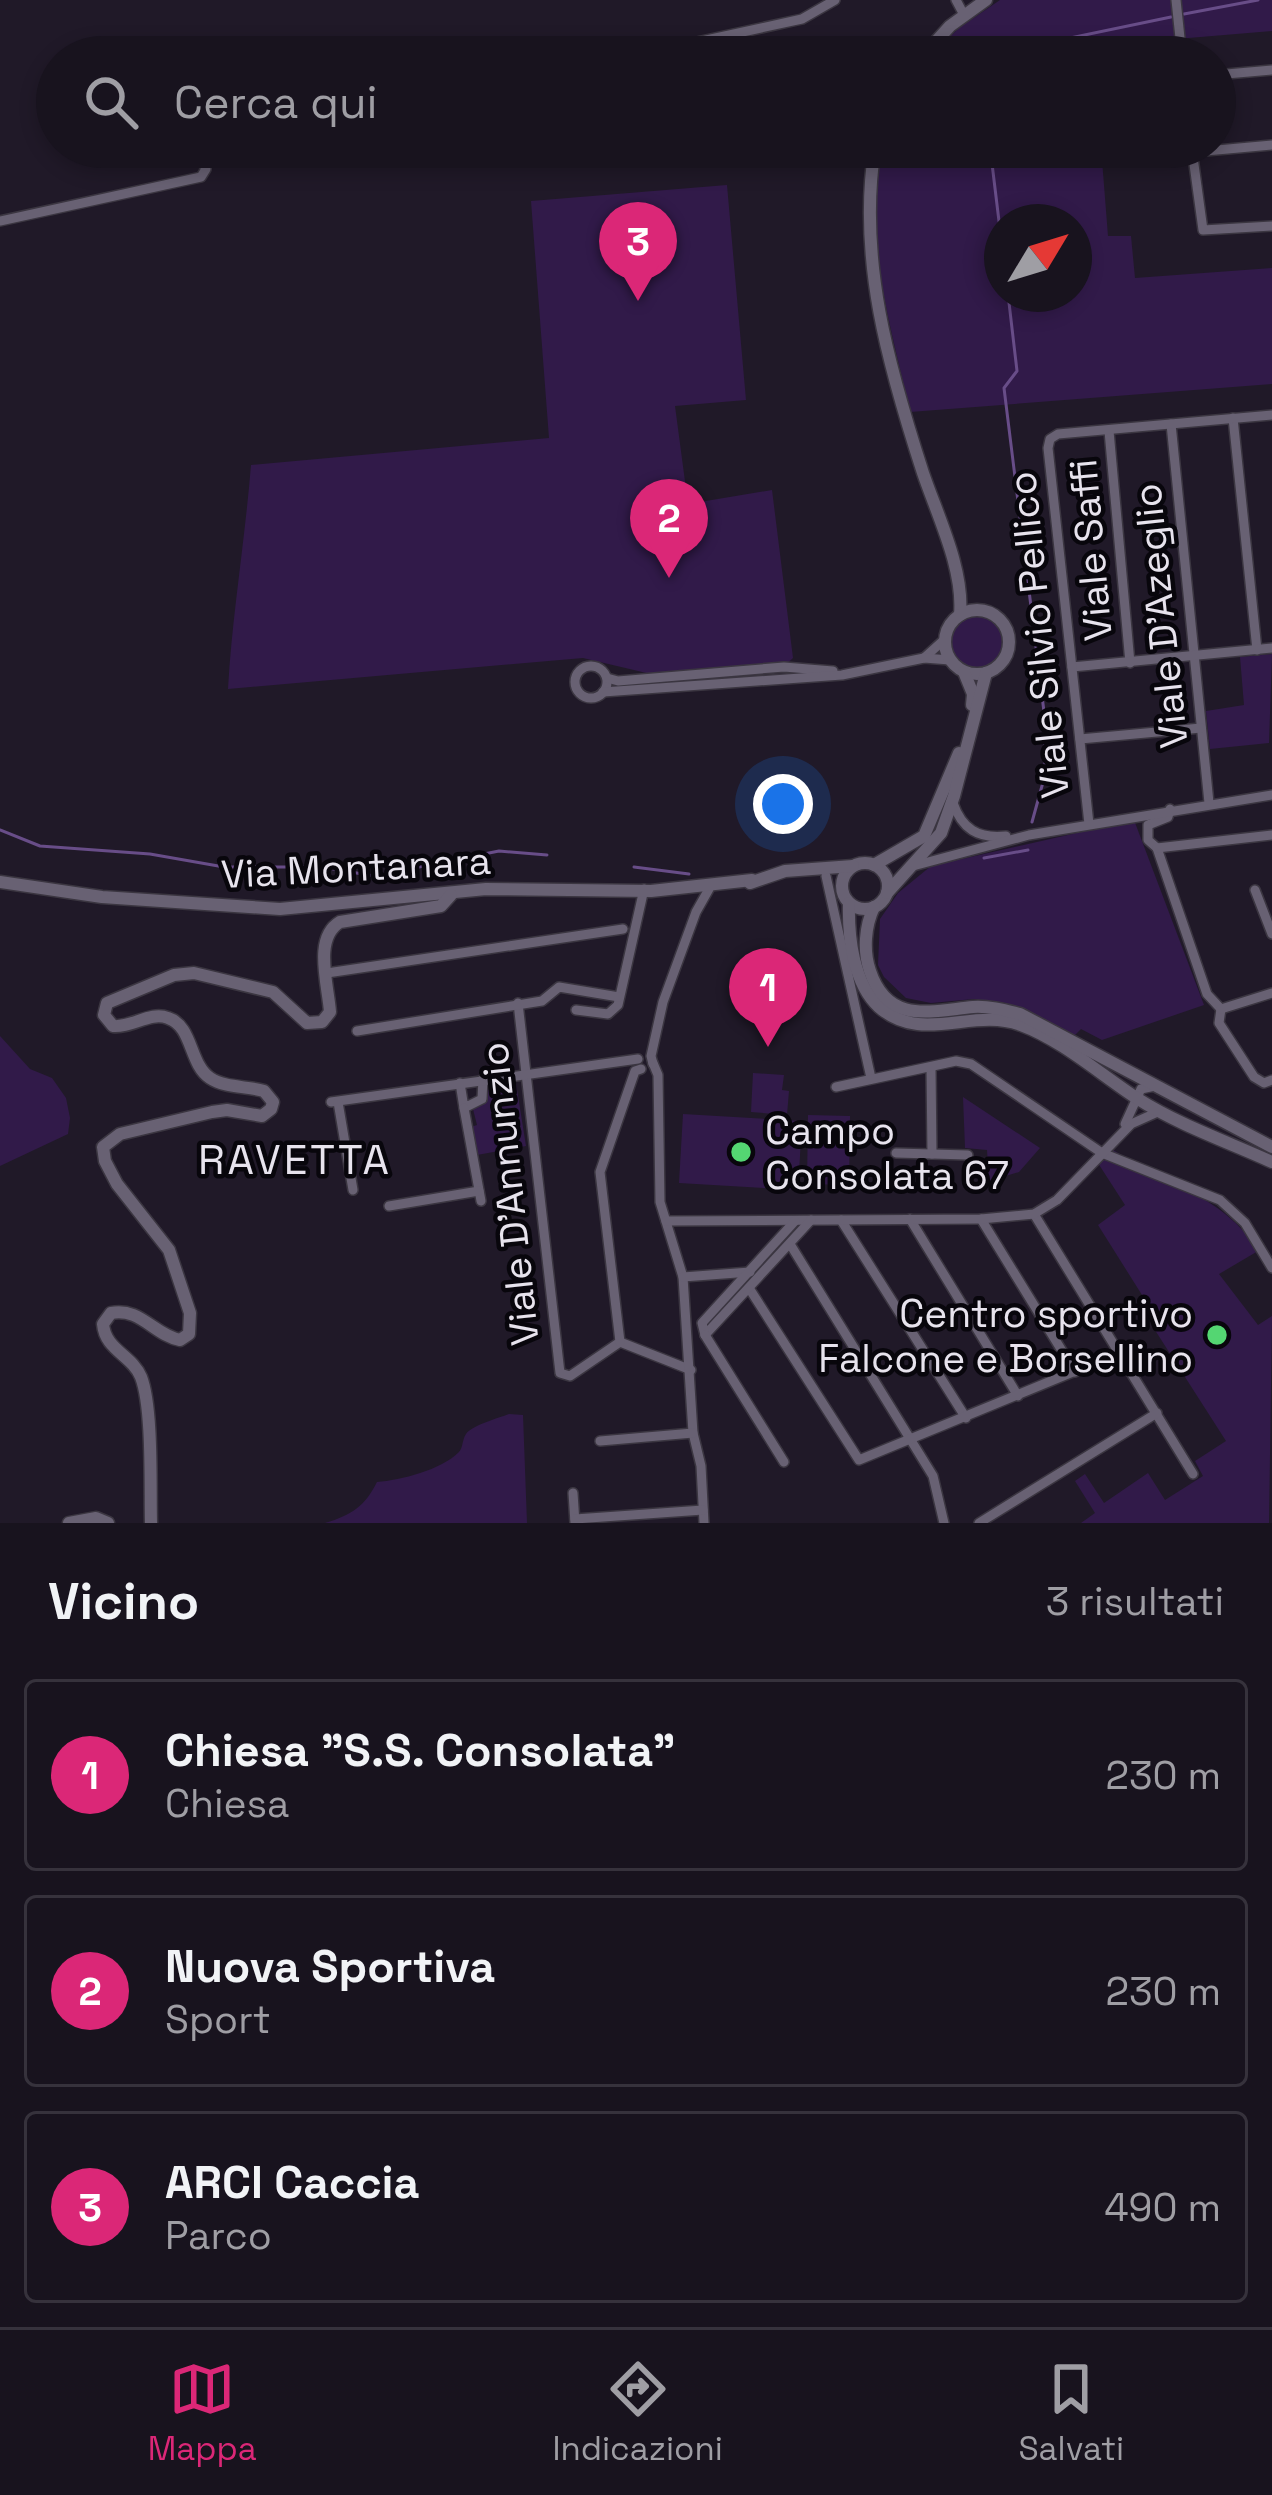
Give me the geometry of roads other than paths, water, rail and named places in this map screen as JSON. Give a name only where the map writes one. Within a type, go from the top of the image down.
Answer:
[{"type":"main road","points":[[943,36],[986,0]]},
{"type":"main road","points":[[872,168],[868,192],[875,282],[897,394],[958,580],[961,615]]},
{"type":"main road","points":[[958,580],[985,612],[1002,623],[1009,642],[1002,662],[986,673],[964,672]]},
{"type":"main road","points":[[985,612],[961,615],[945,639],[950,660],[964,672],[974,694],[969,727],[932,822],[912,846],[874,866],[854,866],[842,884],[864,988],[894,1018],[913,1025],[934,1027],[980,1018],[1022,1025],[1160,1112],[1272,1162]]},
{"type":"main road","points":[[986,673],[952,802],[936,843],[874,907],[868,926],[868,966],[875,983],[895,1004],[926,1014],[975,1007],[1020,1014],[1272,1147]]},
{"type":"main road","name":"Via Montanara","points":[[0,882],[102,897],[274,909],[492,889],[644,889],[651,896],[794,870],[854,866]]},
{"type":"main road","points":[[874,866],[886,877],[886,893]]},
{"type":"main road","name":"Via Montanara","points":[[794,870],[842,884]]},
{"type":"main road","points":[[151,1523],[143,1383],[132,1362],[105,1337],[103,1324],[113,1312],[130,1312],[180,1340],[189,1334],[191,1319],[169,1250],[121,1190],[103,1147],[120,1133],[212,1112],[262,1116],[273,1102],[264,1091],[221,1084],[207,1076],[182,1030],[170,1018],[158,1016],[118,1027],[105,1018],[105,1007],[116,996],[174,975],[194,973],[273,992],[308,1023],[316,1024],[330,1012],[324,943],[333,926],[441,906],[451,895]]},
{"type":"main road","points":[[849,903],[861,909],[874,907]]},
{"type":"main road","points":[[69,1523],[96,1518],[108,1523]]},
{"type":"street","points":[[724,36],[802,19],[836,0]]},
{"type":"street","points":[[956,0],[964,15]]},
{"type":"street","points":[[1176,0],[1180,36]]},
{"type":"street","points":[[1236,74],[1272,70]]},
{"type":"street","points":[[1236,147],[1272,145]]},
{"type":"street","points":[[0,221],[201,177],[205,168]]},
{"type":"street","points":[[1194,168],[1203,230],[1272,226]]},
{"type":"street","points":[[1109,431],[1272,415]]},
{"type":"street","points":[[1233,418],[1257,650]]},
{"type":"street","name":"Viale D'Azeglio","points":[[1172,424],[1209,803]]},
{"type":"street","name":"Viale Silvio Pellico","points":[[1089,824],[1050,439],[1058,434],[1109,431]]},
{"type":"street","name":"Viale Saffi","points":[[1109,431],[1130,663]]},
{"type":"street","points":[[924,658],[945,639]]},
{"type":"street","points":[[1072,668],[1272,648]]},
{"type":"street","points":[[604,692],[607,678],[603,670],[591,665],[579,670],[577,690],[584,697],[596,698],[604,692],[844,674],[924,658],[950,660]]},
{"type":"street","points":[[607,678],[618,681],[784,667],[844,674]]},
{"type":"street","points":[[1080,739],[1201,728]]},
{"type":"street","points":[[913,866],[1029,835],[1272,795]]},
{"type":"street","points":[[952,802],[962,821],[977,834],[1029,835]]},
{"type":"street","points":[[1170,809],[1168,817],[1153,821],[1146,830],[1150,845],[1272,835]]},
{"type":"street","points":[[1157,848],[1208,994],[1221,1010],[1219,1023],[1253,1077],[1264,1083],[1272,1080]]},
{"type":"street","points":[[826,876],[872,1078]]},
{"type":"street","points":[[353,1190],[334,1102],[526,1072],[640,1064],[649,1069],[663,1002],[701,887]]},
{"type":"street","points":[[576,1010],[608,1014],[618,1005],[644,889]]},
{"type":"street","points":[[1255,890],[1272,934]]},
{"type":"street","points":[[327,973],[623,929]]},
{"type":"street","points":[[357,1031],[542,1001],[559,987],[619,997]]},
{"type":"street","points":[[1221,1010],[1272,993]]},
{"type":"street","name":"Viale D'Annunzio","points":[[518,1003],[560,1373],[570,1376],[620,1342]]},
{"type":"street","points":[[652,1060],[658,1075],[659,1202],[683,1277],[704,1523]]},
{"type":"street","points":[[836,1087],[956,1061],[971,1064],[1102,1153],[1220,1200],[1245,1223],[1272,1268]]},
{"type":"street","points":[[640,1064],[600,1172],[620,1342],[691,1370]]},
{"type":"street","points":[[931,1067],[932,1154]]},
{"type":"street","points":[[464,1108],[482,1099],[483,1079]]},
{"type":"street","points":[[388,1206],[480,1196],[460,1083]]},
{"type":"street","points":[[1116,1138],[1141,1089],[1155,1086]]},
{"type":"street","points":[[666,1221],[981,1219],[1034,1214],[1057,1200],[1116,1138],[1146,1114],[1160,1112]]},
{"type":"street","points":[[896,1153],[968,1155]]},
{"type":"street","points":[[1034,1214],[1193,1474]]},
{"type":"street","points":[[910,1219],[1018,1396]]},
{"type":"street","points":[[981,1219],[1075,1372]]},
{"type":"street","points":[[705,1335],[811,1220]]},
{"type":"street","points":[[841,1220],[966,1418]]},
{"type":"street","points":[[784,1462],[702,1323],[795,1221]]},
{"type":"street","points":[[790,1244],[933,1476],[944,1523]]},
{"type":"street","points":[[683,1277],[750,1272]]},
{"type":"street","points":[[749,1288],[859,1460],[1120,1353]]},
{"type":"street","points":[[980,1523],[1157,1413]]},
{"type":"street","points":[[600,1441],[693,1433]]},
{"type":"street","points":[[573,1492],[575,1521],[703,1510]]},
{"type":"waterway","points":[[1184,14],[1258,0]]},
{"type":"waterway","points":[[1080,36],[1171,17]]},
{"type":"waterway","points":[[993,168],[997,204]]},
{"type":"waterway","points":[[1010,312],[1017,371],[1004,388],[1045,720],[1045,775],[1032,822]]},
{"type":"waterway","points":[[0,830],[40,846],[150,854],[224,867],[322,867],[374,876],[499,851],[547,855]]},
{"type":"waterway","points":[[984,858],[1028,850]]},
{"type":"waterway","points":[[634,867],[689,874]]},
{"type":"place","name":"ARCI Caccia","points":[[638,301]]},
{"type":"place","name":"Nuova Sportiva","points":[[669,578]]},
{"type":"place","name":"Chiesa \"S.S. Consolata\"","points":[[768,1047]]},
{"type":"place","name":"Campo Consolata 67","points":[[741,1152]]},
{"type":"place","name":"Centro sportivo Falcone e Borsellino","points":[[1217,1335]]},
{"type":"district","name":"RAVETTA","points":[[295,1159]]}]
